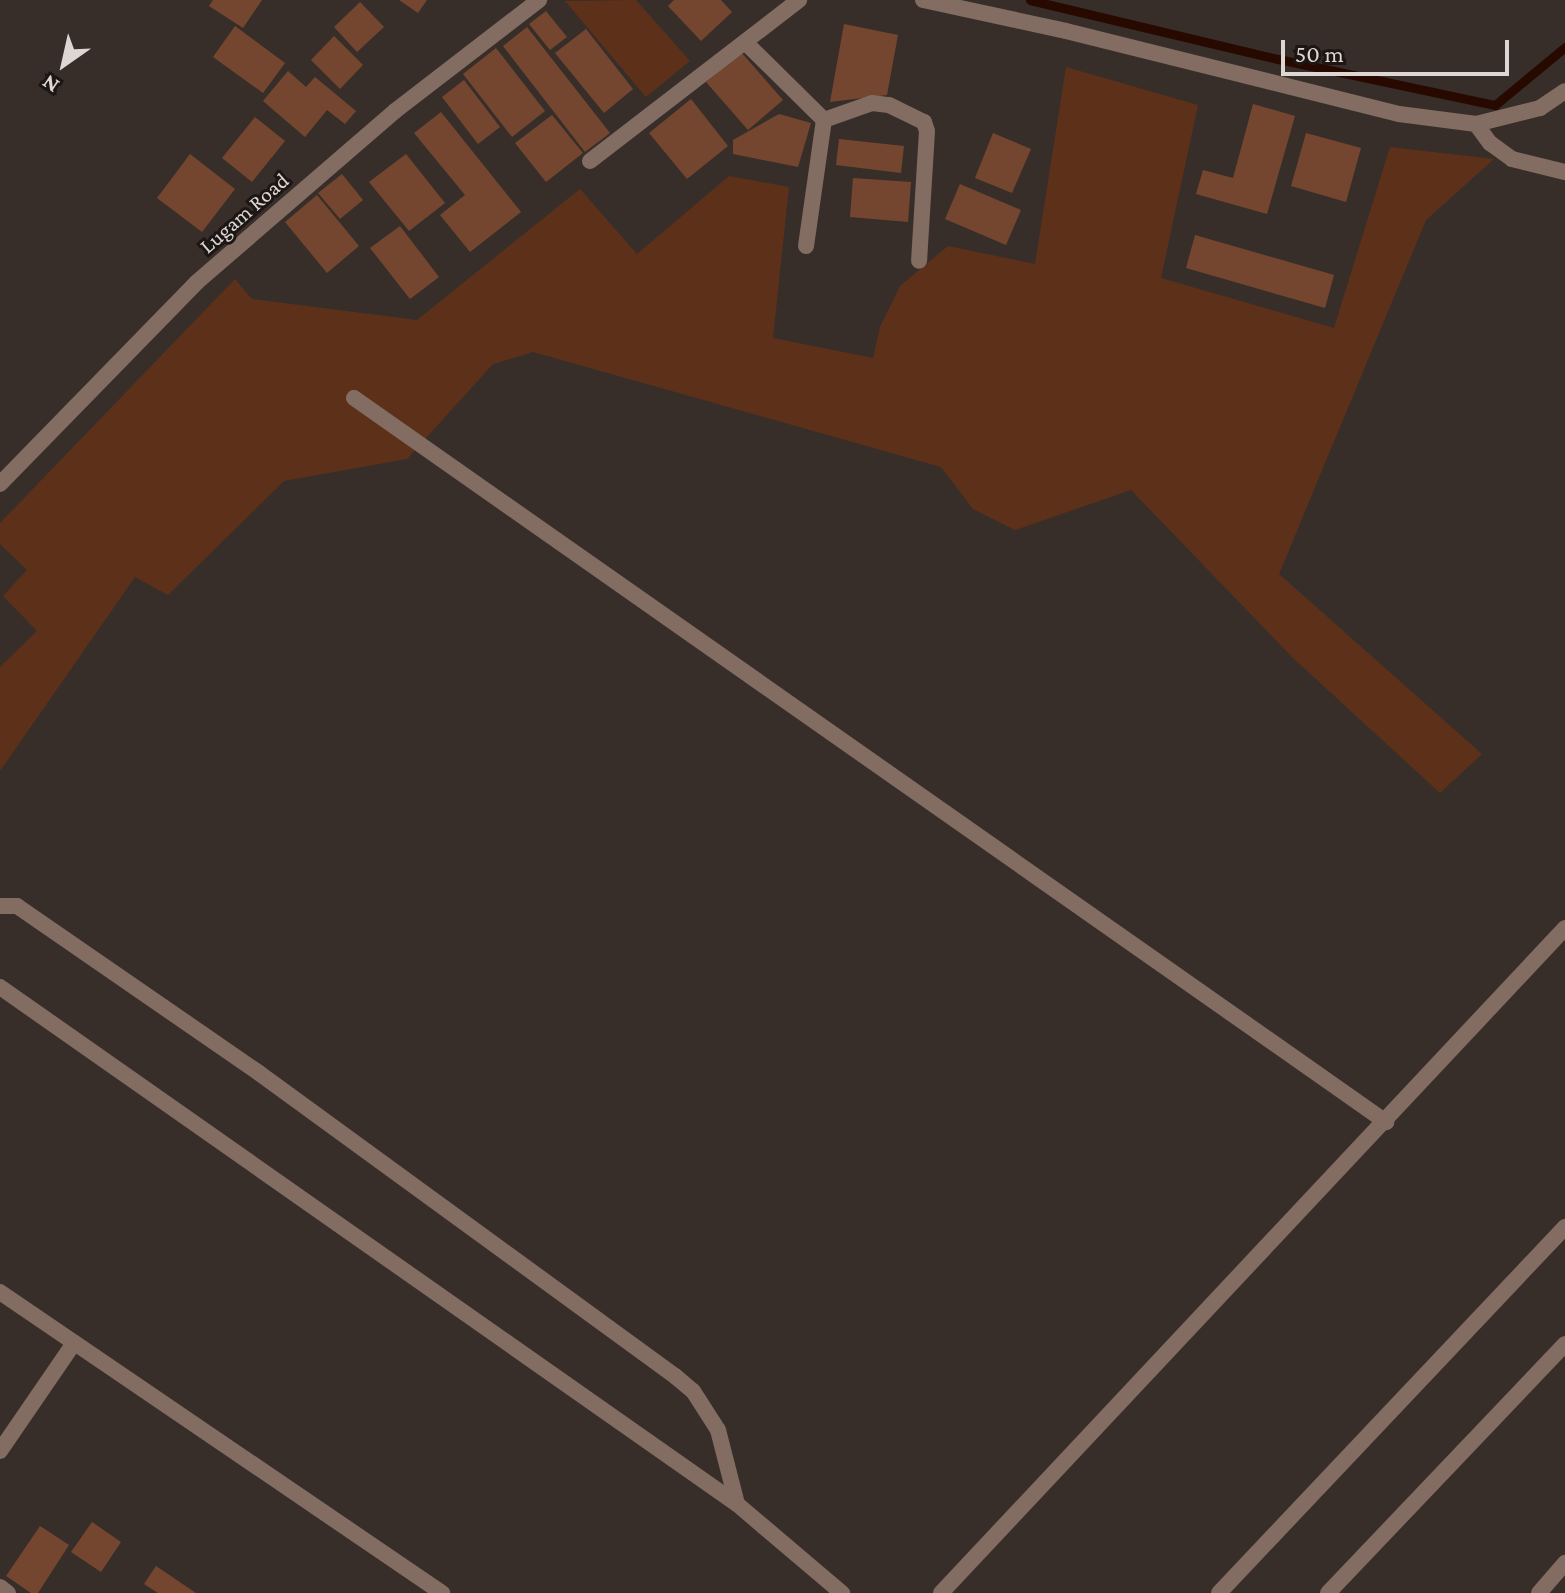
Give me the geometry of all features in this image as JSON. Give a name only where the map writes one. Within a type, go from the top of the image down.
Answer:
[{"type":"street","name":"Lugam Road","points":[[0,484],[197,282],[395,111],[539,0]]},
{"type":"street","points":[[590,161],[799,0]]},
{"type":"street","points":[[923,0],[1066,31],[1399,114],[1476,124],[1540,108],[1565,91]]},
{"type":"street","points":[[745,42],[824,120]]},
{"type":"street","points":[[824,120],[872,103],[914,115],[924,122],[927,131],[919,261]]},
{"type":"street","points":[[806,246],[824,120]]},
{"type":"street","points":[[1476,124],[1490,143],[1512,159],[1565,172]]},
{"type":"street","points":[[354,398],[1386,1122]]},
{"type":"street","points":[[0,906],[17,906],[259,1073],[675,1376],[693,1391],[718,1430],[737,1504]]},
{"type":"street","points":[[941,1593],[1565,928]]},
{"type":"street","points":[[0,987],[737,1504],[842,1593]]},
{"type":"street","points":[[1219,1593],[1565,1227]]},
{"type":"street","points":[[0,1292],[442,1593]]},
{"type":"street","points":[[0,1451],[74,1343]]},
{"type":"street","points":[[1328,1593],[1565,1344]]},
{"type":"street","points":[[1539,1593],[1565,1563]]},
{"type":"street","points":[[0,1587],[8,1593]]},
{"type":"shaded area","points":[[636,0],[690,61],[646,97],[565,1]]},
{"type":"shaded area","points":[[1066,67],[1198,105],[1161,278],[1334,328],[1390,147],[1494,159],[1426,220],[1279,574],[1482,754],[1440,793],[1293,658],[1131,490],[1015,530],[973,509],[941,467],[533,352],[493,364],[407,459],[284,481],[168,595],[135,577],[0,771],[0,667],[37,631],[3,596],[27,570],[0,544],[0,523],[235,279],[252,299],[417,320],[580,189],[637,254],[729,176],[789,187],[773,338],[873,358],[880,327],[900,286],[948,246],[1035,264]]},
{"type":"building","points":[[213,0],[262,0],[243,28],[209,6]]},
{"type":"building","points":[[399,0],[427,0],[418,13]]},
{"type":"building","points":[[674,0],[721,0],[732,12],[701,41],[668,6]]},
{"type":"building","points":[[360,2],[384,27],[357,52],[334,27]]},
{"type":"building","points":[[546,11],[567,37],[550,50],[529,24]]},
{"type":"building","points":[[844,24],[898,35],[887,95],[830,102]]},
{"type":"building","points":[[235,26],[285,63],[263,93],[213,57]]},
{"type":"building","points":[[527,27],[610,133],[585,152],[503,46]]},
{"type":"building","points":[[586,29],[633,89],[604,113],[555,53]]},
{"type":"building","points":[[334,36],[363,65],[340,89],[311,60]]},
{"type":"building","points":[[496,48],[545,111],[512,137],[463,74]]},
{"type":"building","points":[[741,52],[783,100],[748,130],[706,82]]},
{"type":"building","points":[[288,71],[306,87],[315,77],[356,111],[345,124],[327,110],[305,137],[263,101]]},
{"type":"building","points":[[464,80],[500,127],[478,144],[442,97]]},
{"type":"building","points":[[691,99],[728,146],[687,179],[649,133]]},
{"type":"building","points":[[1253,104],[1295,116],[1267,214],[1196,194],[1203,170],[1233,178]]},
{"type":"building","points":[[441,112],[521,212],[470,252],[440,215],[465,195],[414,133]]},
{"type":"building","points":[[779,114],[811,123],[798,167],[733,154],[733,140]]},
{"type":"building","points":[[552,115],[583,153],[546,182],[515,143]]},
{"type":"building","points":[[255,117],[285,141],[252,182],[222,158]]},
{"type":"building","points":[[993,133],[1031,149],[1012,193],[975,178]]},
{"type":"building","points":[[1306,133],[1361,148],[1346,202],[1291,186]]},
{"type":"building","points":[[839,139],[904,146],[901,173],[836,165]]},
{"type":"building","points":[[190,154],[235,189],[202,232],[157,198]]},
{"type":"building","points":[[406,154],[445,203],[409,231],[369,182]]},
{"type":"building","points":[[342,174],[363,200],[340,219],[318,193]]},
{"type":"building","points":[[853,178],[911,182],[908,222],[850,217]]},
{"type":"building","points":[[960,184],[1021,210],[1006,245],[945,219]]},
{"type":"building","points":[[317,195],[359,246],[327,273],[285,222]]},
{"type":"building","points":[[400,226],[439,277],[410,299],[370,248]]},
{"type":"building","points":[[1195,235],[1334,275],[1325,308],[1186,268]]},
{"type":"building","points":[[92,1522],[121,1542],[101,1572],[71,1552]]},
{"type":"building","points":[[40,1526],[69,1545],[38,1593],[31,1593],[6,1576]]},
{"type":"building","points":[[156,1566],[196,1593],[158,1593],[144,1584]]},
{"type":"waterway","points":[[1030,0],[1278,59],[1495,105],[1565,47]]}]
